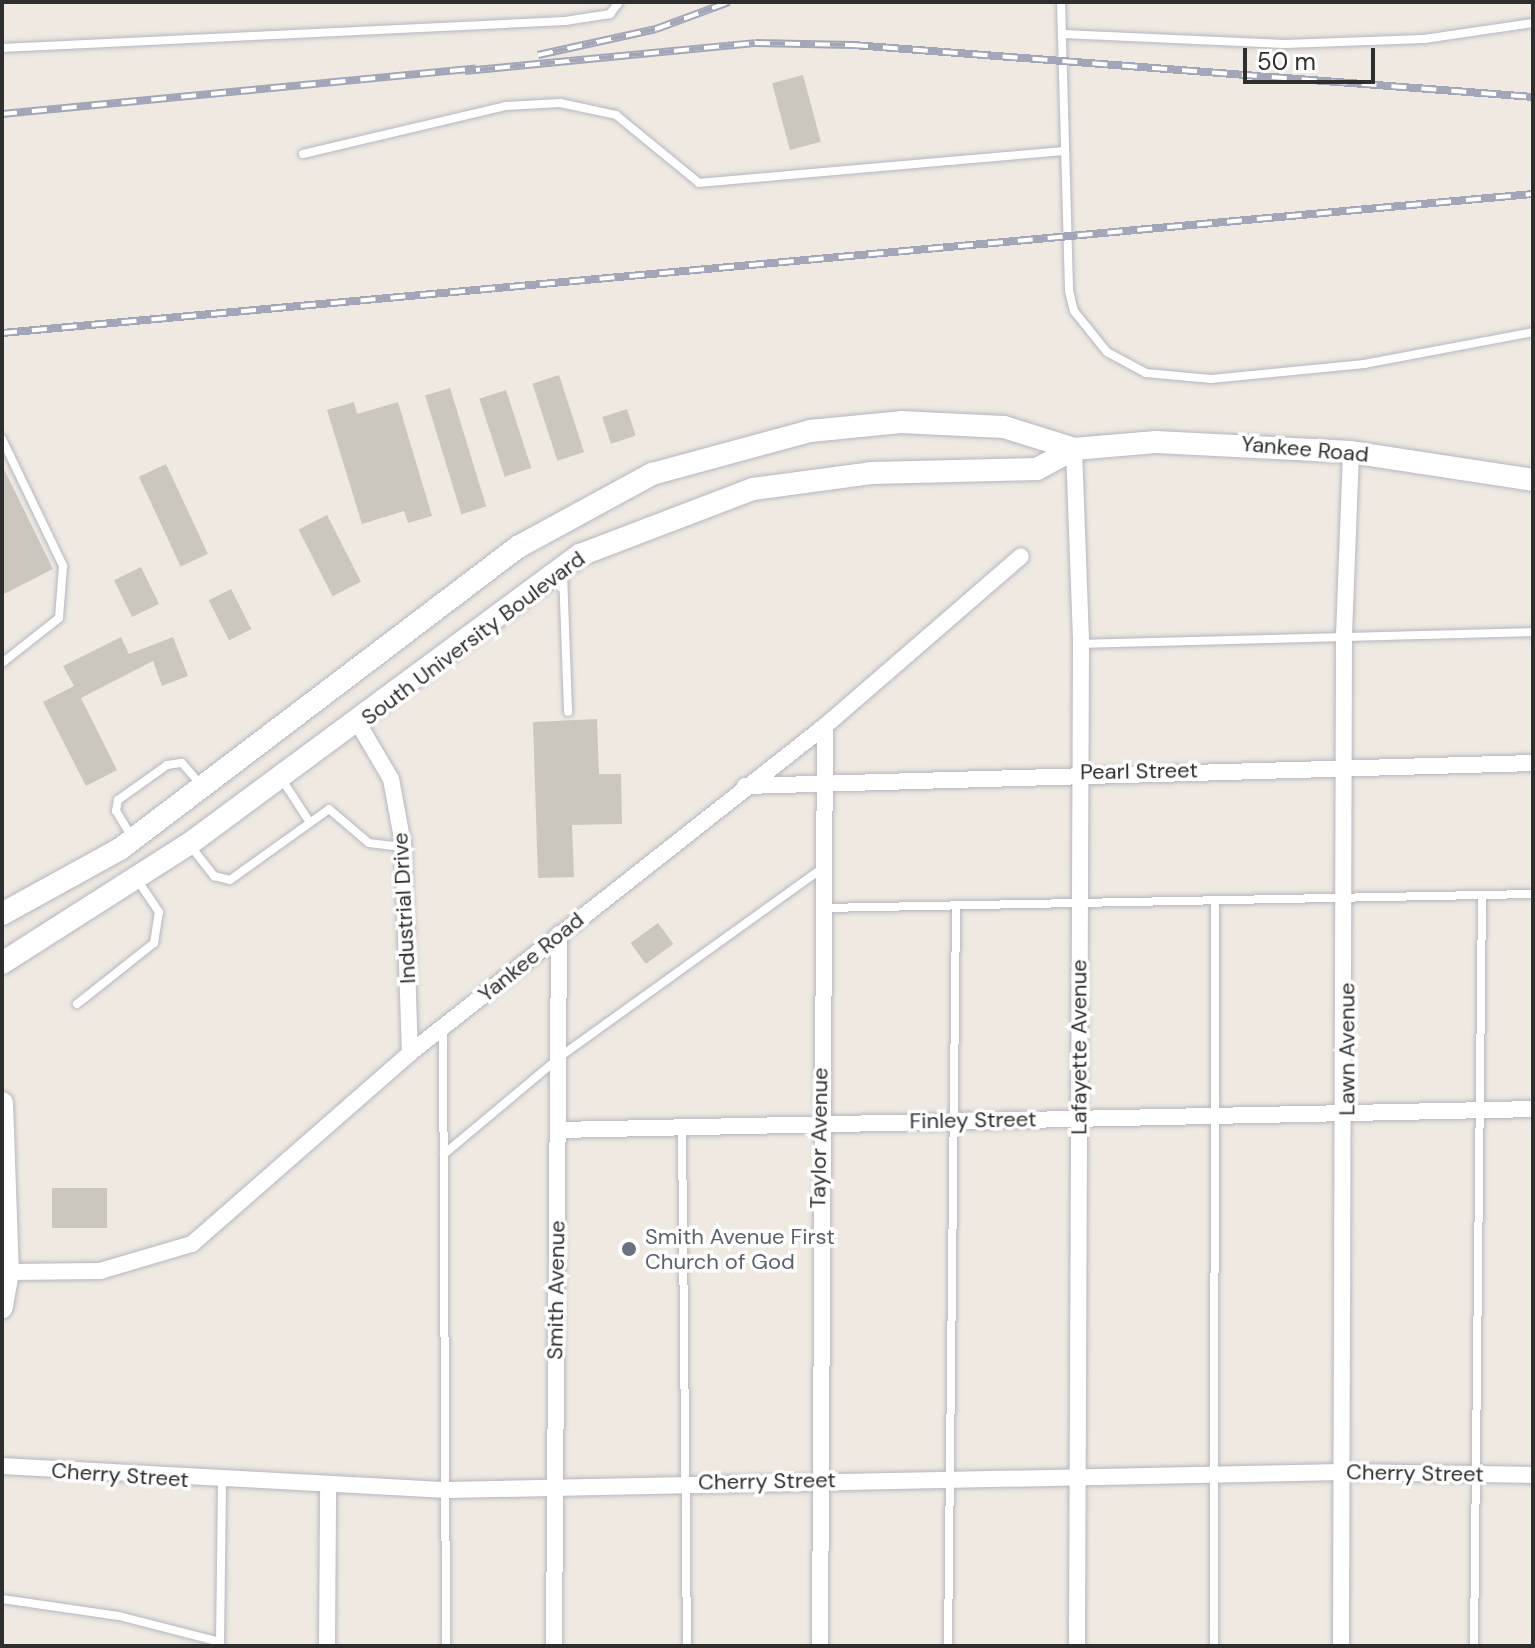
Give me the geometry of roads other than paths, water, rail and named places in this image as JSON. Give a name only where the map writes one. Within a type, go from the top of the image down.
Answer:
[{"type":"street","name":"South University Boulevard","points":[[2,914],[134,839],[518,547],[652,474],[810,431],[901,422],[1004,427],[1074,449]]},
{"type":"street","name":"Yankee Road","points":[[1074,449],[1235,442],[1351,452],[1533,480]]},
{"type":"street","name":"South University Boulevard","points":[[2,963],[137,880],[189,844],[358,723],[563,566],[670,516],[753,489],[871,473],[1037,469],[1074,449]]},
{"type":"street","name":"Lafayette Avenue","points":[[1074,449],[1081,644],[1075,1483],[1077,1646]]},
{"type":"street","name":"Lawn Avenue","points":[[1341,1646],[1347,1112],[1344,635],[1351,452]]},
{"type":"street","name":"Yankee Road","points":[[5,1272],[100,1271],[192,1244],[410,1053],[825,726],[1021,556]]},
{"type":"street","name":"Industrial Drive","points":[[358,723],[391,779],[404,847],[410,1053]]},
{"type":"street","name":"Taylor Avenue","points":[[820,1646],[817,1479],[825,726]]},
{"type":"street","name":"Pearl Street","points":[[745,786],[1080,773],[1533,763]]},
{"type":"street","name":"Smith Avenue","points":[[554,1646],[553,1486],[561,1056],[559,934]]},
{"type":"street","points":[[2,1103],[5,1272],[2,1307]]},
{"type":"street","name":"Finley Street","points":[[558,1130],[682,1124],[1533,1109]]},
{"type":"street","name":"Cherry Street","points":[[2,1466],[222,1483],[447,1490],[817,1479],[1075,1483],[1343,1472],[1533,1475]]},
{"type":"street","points":[[327,1646],[328,1488]]},
{"type":"lane","points":[[2,48],[565,21],[610,14],[619,2]]},
{"type":"lane","points":[[1061,2],[1063,151],[1074,311],[1107,352],[1146,373],[1211,379],[1323,369],[1533,332]]},
{"type":"lane","points":[[1063,34],[1285,44],[1424,39],[1533,23]]},
{"type":"lane","points":[[303,154],[506,106],[560,103],[616,115],[699,183],[1063,151]]},
{"type":"lane","points":[[2,439],[63,566],[59,618],[2,663]]},
{"type":"lane","points":[[563,566],[568,712]]},
{"type":"lane","points":[[1081,644],[1533,632]]},
{"type":"lane","points":[[134,839],[116,811],[118,800],[167,765],[182,763],[203,787]]},
{"type":"lane","points":[[281,778],[307,818]]},
{"type":"lane","points":[[189,844],[214,876],[230,880],[307,818],[333,809],[369,843],[404,847]]},
{"type":"lane","points":[[444,1154],[561,1056],[824,867]]},
{"type":"lane","points":[[77,1004],[154,943],[159,912],[137,880]]},
{"type":"lane","points":[[823,908],[1533,894]]},
{"type":"lane","points":[[1474,1646],[1482,895]]},
{"type":"lane","points":[[1214,1646],[1217,1477],[1215,900]]},
{"type":"lane","points":[[948,1646],[945,1481],[956,906]]},
{"type":"lane","points":[[443,1027],[446,1646]]},
{"type":"lane","points":[[682,1124],[687,1646]]},
{"type":"lane","points":[[2,1599],[119,1616],[220,1644],[222,1483]]},
{"type":"railway","points":[[538,55],[656,29],[729,2]]},
{"type":"railway","points":[[465,71],[755,43],[853,45],[1533,97]]},
{"type":"railway","points":[[2,114],[476,68]]},
{"type":"railway","points":[[2,333],[1533,194]]},
{"type":"place","name":"Smith Avenue First Church of God","points":[[629,1249]]}]
